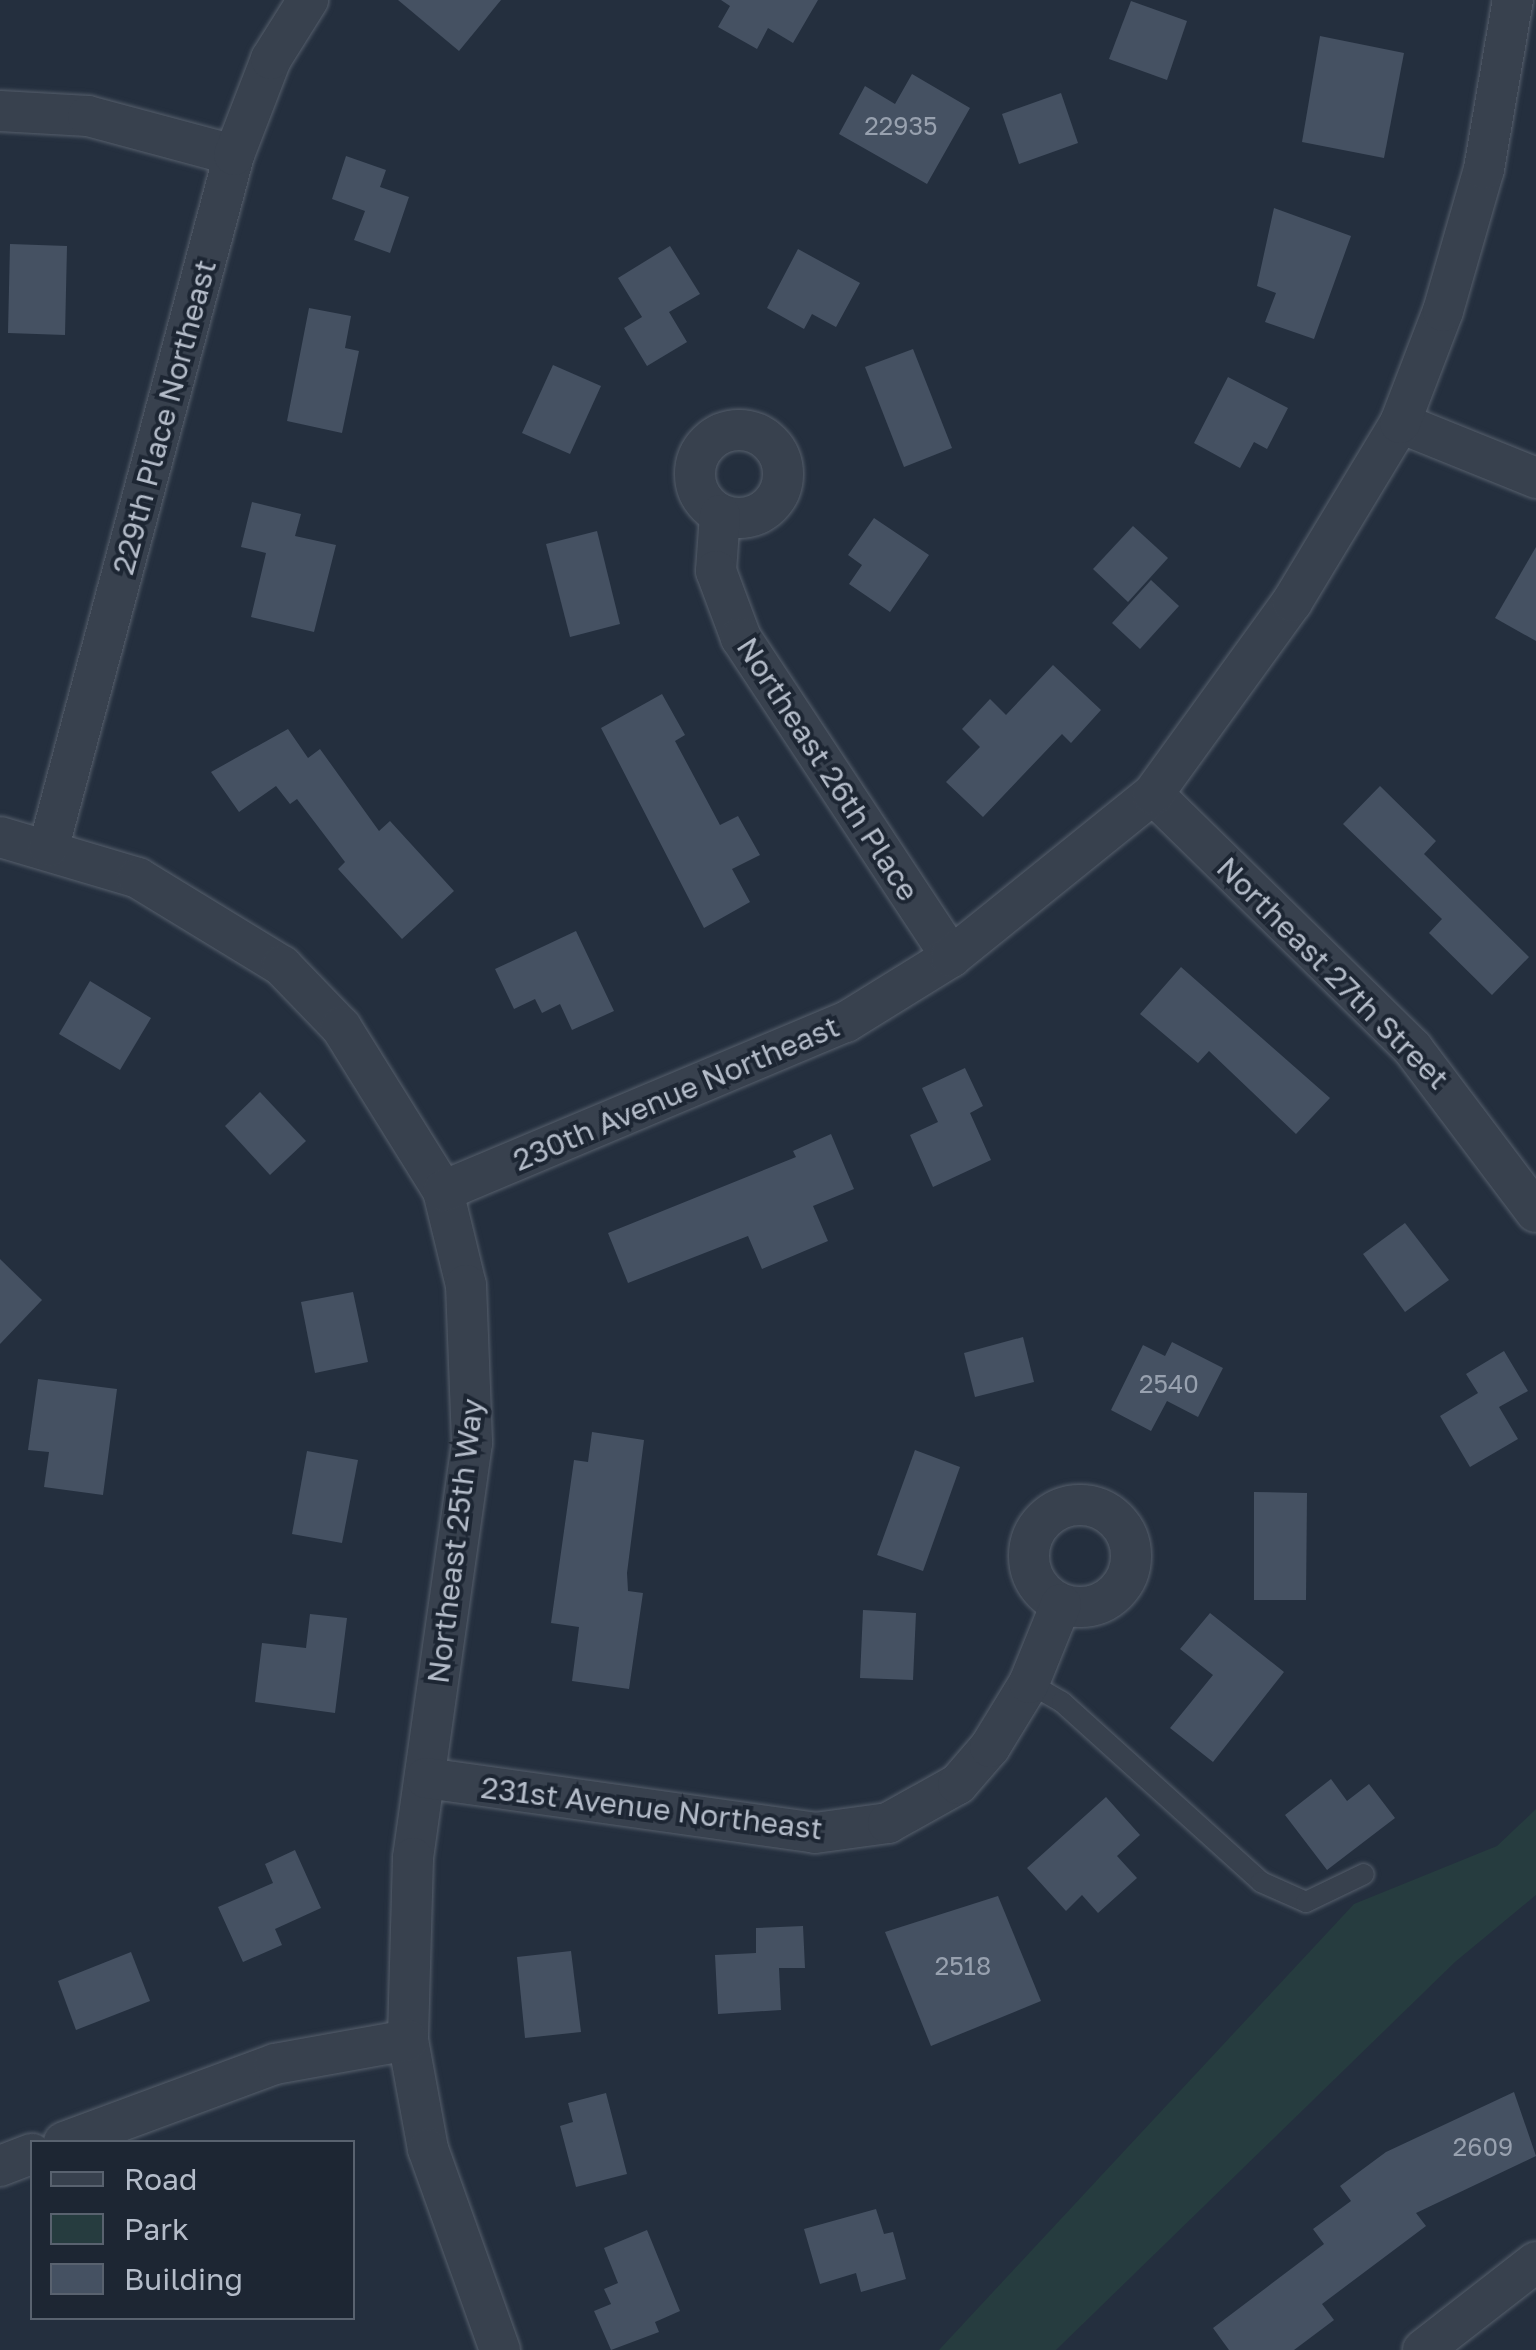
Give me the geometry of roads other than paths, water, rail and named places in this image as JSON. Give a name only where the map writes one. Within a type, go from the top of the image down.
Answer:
[{"type":"street","name":"229th Place Northeast","points":[[49,846],[234,155],[271,58],[308,0]]},
{"type":"street","name":"230th Avenue Northeast","points":[[444,1190],[753,1066],[846,1022],[951,957],[1153,794],[1292,602],[1400,423],[1444,311],[1484,170],[1513,0]]},
{"type":"street","points":[[0,111],[88,116],[234,155]]},
{"type":"street","points":[[1400,423],[1536,478]]},
{"type":"street","name":"Northeast 26th Place","points":[[720,514],[716,571],[741,638],[951,957]]},
{"type":"street","name":"Northeast 27th Street","points":[[1153,794],[1413,1049],[1536,1212]]},
{"type":"street","name":"Northeast 25th Way","points":[[0,838],[49,846],[138,878],[282,966],[341,1027],[444,1190],[466,1285],[472,1442],[413,1858],[408,2040],[428,2150],[500,2350]]},
{"type":"street","name":"231st Avenue Northeast","points":[[426,1778],[815,1834],[848,1832],[929,1806],[958,1784],[1028,1683],[1061,1604]]},
{"type":"street","points":[[69,2140],[276,2064],[408,2040]]},
{"type":"street","points":[[0,2166],[30,2155]]},
{"type":"street","points":[[1424,2350],[1536,2262]]},
{"type":"lane","points":[[1028,1683],[1062,1702],[1261,1882],[1306,1902],[1364,1874]]}]
